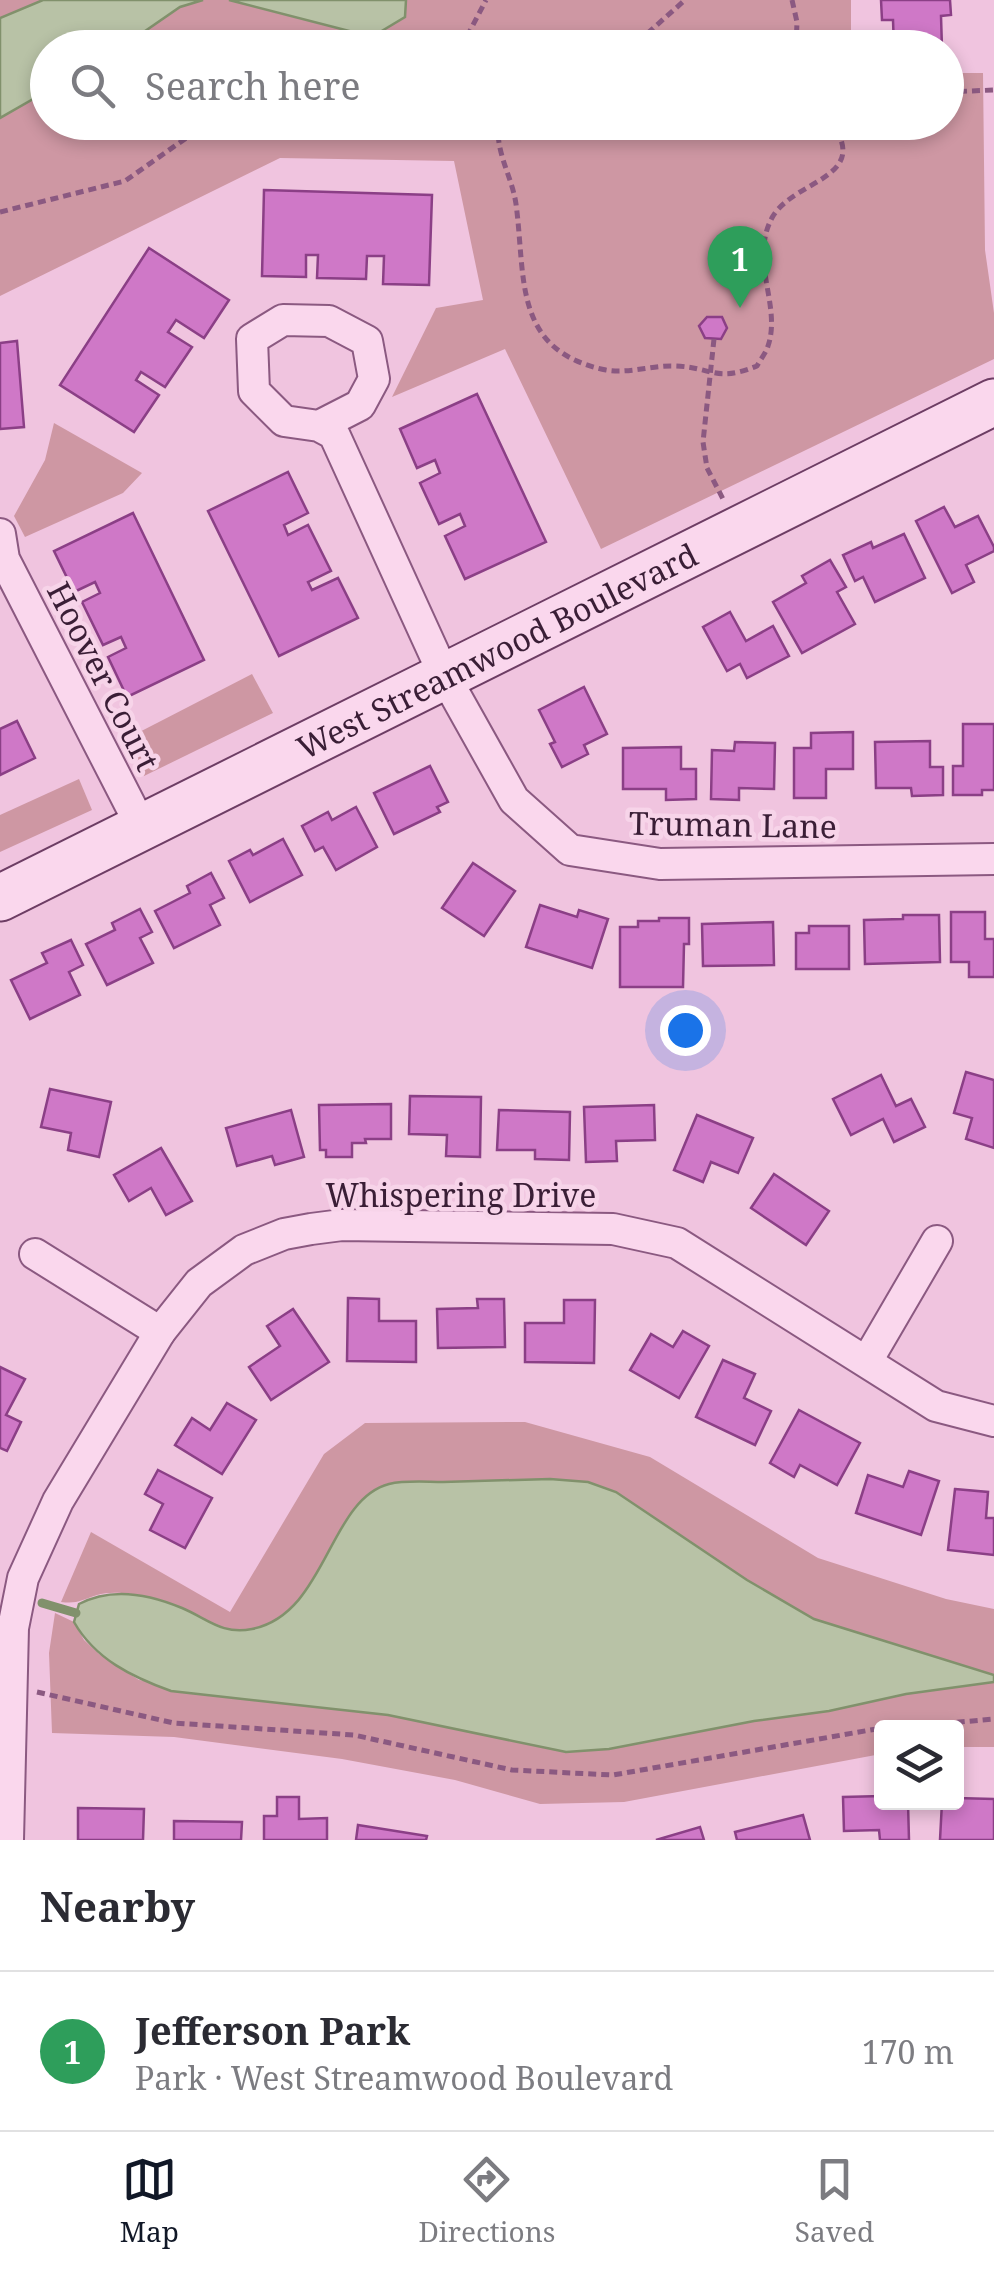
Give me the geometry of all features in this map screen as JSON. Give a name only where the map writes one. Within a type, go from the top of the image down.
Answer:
[{"type":"street","name":"West Streamwood Boulevard","points":[[0,898],[994,402]]},
{"type":"street","name":"Truman Lane","points":[[319,426],[334,434],[444,674],[514,800],[570,850],[660,864],[994,858]]},
{"type":"street","name":"Hoover Court","points":[[1,551],[142,826]]},
{"type":"street","name":"Whispering Drive","points":[[8,1840],[13,1628],[23,1578],[40,1535],[160,1332],[199,1283],[244,1250],[284,1234],[342,1225],[612,1228],[677,1243],[936,1406],[994,1421]]},
{"type":"street","points":[[867,1362],[937,1241]]},
{"type":"street","points":[[34,1254],[160,1332]]},
{"type":"path","points":[[470,30],[486,0]]},
{"type":"path","points":[[651,30],[685,0]]},
{"type":"path","points":[[792,0],[797,30]]},
{"type":"path","points":[[964,91],[994,90]]},
{"type":"path","points":[[0,212],[125,181],[183,140]]},
{"type":"path","points":[[497,140],[513,184],[524,291],[533,320],[556,350],[608,370],[676,366],[732,376],[757,366],[769,345],[764,242],[774,214],[840,164],[845,150],[843,140]]},
{"type":"path","points":[[714,338],[702,442],[707,468],[736,529]]},
{"type":"path","points":[[9,1694],[44,1692],[174,1723],[354,1735],[512,1770],[613,1775],[874,1729]]},
{"type":"path","points":[[964,1722],[994,1719]]},
{"type":"shaded area","points":[[0,0],[851,0],[851,30],[30,30],[30,140],[964,140],[964,73],[983,73],[985,250],[994,313],[994,359],[601,549],[505,349],[392,397],[436,308],[483,300],[454,161],[280,158],[0,296]]},
{"type":"shaded area","points":[[43,0],[203,0],[180,7],[147,30],[30,30],[30,101],[0,118],[0,18]]},
{"type":"shaded area","points":[[229,0],[406,0],[405,17],[383,30],[345,30]]},
{"type":"shaded area","points":[[54,423],[142,473],[123,493],[25,537],[14,516],[45,460]]},
{"type":"shaded area","points":[[252,674],[273,713],[144,776],[124,740]]},
{"type":"shaded area","points":[[79,779],[92,810],[0,852],[0,815]]},
{"type":"shaded area","points":[[525,1422],[650,1457],[818,1558],[946,1599],[994,1609],[994,1675],[814,1619],[747,1580],[616,1492],[588,1482],[550,1479],[344,1525],[297,1601],[263,1627],[242,1631],[220,1628],[159,1600],[131,1594],[103,1594],[61,1602],[91,1532],[230,1612],[324,1454],[365,1423]]},
{"type":"shaded area","points":[[402,1482],[588,1482],[616,1492],[747,1580],[814,1619],[994,1675],[994,1682],[906,1694],[609,1749],[566,1752],[388,1715],[171,1691],[116,1665],[93,1646],[74,1622],[79,1604],[104,1595],[130,1594],[169,1603],[224,1628],[252,1629],[277,1619],[296,1602],[352,1511],[369,1494]]},
{"type":"shaded area","points":[[55,1613],[74,1622],[84,1640],[99,1654],[139,1680],[388,1715],[566,1752],[609,1749],[906,1694],[994,1682],[994,1747],[964,1747],[964,1720],[874,1720],[874,1755],[624,1802],[540,1804],[455,1780],[342,1759],[174,1737],[52,1733],[49,1653]]},
{"type":"building","points":[[881,0],[950,0],[951,15],[941,16],[941,30],[893,30],[893,20],[882,20]]},
{"type":"building","points":[[264,190],[432,195],[429,285],[383,284],[384,256],[367,256],[366,279],[317,278],[318,255],[306,255],[306,277],[262,276]]},
{"type":"building","points":[[149,248],[229,300],[204,338],[176,320],[168,332],[192,347],[165,387],[141,372],[136,380],[159,395],[134,432],[60,385]]},
{"type":"building","points":[[707,317],[722,317],[727,328],[721,339],[705,338],[699,326]]},
{"type":"building","points":[[17,341],[24,427],[0,429],[0,343]]},
{"type":"building","points":[[477,394],[546,542],[465,579],[445,536],[465,526],[460,514],[439,524],[420,483],[440,473],[435,460],[417,468],[400,429]]},
{"type":"building","points":[[288,472],[308,513],[284,525],[288,535],[308,525],[331,571],[308,582],[312,590],[338,578],[358,618],[279,656],[208,511]]},
{"type":"building","points":[[944,507],[955,527],[978,516],[994,547],[994,551],[966,565],[974,582],[952,593],[916,521]]},
{"type":"building","points":[[133,513],[204,660],[127,697],[108,657],[126,648],[121,637],[103,645],[82,602],[100,593],[95,582],[74,592],[54,551]]},
{"type":"building","points":[[904,534],[925,578],[875,602],[863,577],[855,581],[843,555],[871,542],[873,548]]},
{"type":"building","points":[[830,560],[846,587],[837,592],[855,624],[802,653],[773,602],[806,583],[802,576]]},
{"type":"building","points":[[730,612],[746,641],[773,626],[789,656],[747,678],[740,664],[727,671],[703,627]]},
{"type":"building","points":[[584,687],[607,734],[584,745],[588,754],[562,767],[539,710]]},
{"type":"building","points":[[17,721],[35,758],[0,775],[0,729]]},
{"type":"building","points":[[963,724],[994,724],[994,790],[982,790],[982,795],[953,795],[953,766],[963,766]]},
{"type":"building","points":[[853,732],[853,769],[826,769],[826,798],[794,798],[794,748],[811,748],[811,733]]},
{"type":"building","points":[[930,741],[930,767],[943,767],[943,795],[912,796],[911,788],[876,788],[875,742]]},
{"type":"building","points":[[735,742],[775,743],[774,789],[739,788],[739,800],[711,799],[712,750],[734,751]]},
{"type":"building","points":[[681,747],[681,769],[696,769],[696,799],[666,800],[666,789],[623,789],[623,748]]},
{"type":"building","points":[[430,766],[448,802],[437,807],[440,812],[394,834],[374,793]]},
{"type":"building","points":[[356,807],[377,847],[336,870],[323,847],[315,851],[302,826],[328,812],[332,820]]},
{"type":"building","points":[[283,839],[302,875],[250,902],[229,861],[250,850],[253,855]]},
{"type":"building","points":[[473,863],[515,891],[484,936],[442,908]]},
{"type":"building","points":[[211,873],[224,898],[210,905],[220,925],[174,948],[155,911],[190,893],[187,886]]},
{"type":"building","points":[[540,905],[577,917],[579,910],[608,919],[592,968],[526,947]]},
{"type":"building","points":[[140,909],[152,932],[140,938],[153,963],[107,985],[86,944],[115,930],[112,923]]},
{"type":"building","points":[[951,912],[985,912],[985,939],[994,939],[994,977],[969,977],[969,962],[951,962]]},
{"type":"building","points":[[903,915],[939,915],[940,962],[865,964],[864,920],[903,919]]},
{"type":"building","points":[[689,918],[683,987],[620,987],[620,927],[638,927],[638,921]]},
{"type":"building","points":[[773,922],[774,965],[703,966],[702,924]]},
{"type":"building","points":[[809,926],[849,926],[849,969],[796,969],[796,933],[809,933]]},
{"type":"building","points":[[71,940],[83,965],[69,972],[80,995],[30,1019],[11,980],[47,963],[42,953]]},
{"type":"building","points":[[966,1072],[994,1080],[994,1148],[966,1139],[972,1118],[954,1113]]},
{"type":"building","points":[[881,1075],[896,1106],[911,1099],[925,1127],[894,1142],[883,1119],[851,1135],[833,1099]]},
{"type":"building","points":[[50,1089],[111,1102],[99,1157],[68,1150],[71,1133],[41,1127]]},
{"type":"building","points":[[410,1096],[481,1097],[480,1157],[446,1156],[447,1135],[409,1134]]},
{"type":"building","points":[[391,1104],[391,1139],[352,1143],[352,1157],[326,1157],[326,1150],[320,1150],[319,1105]]},
{"type":"building","points":[[654,1105],[655,1140],[616,1141],[617,1161],[586,1162],[584,1107]]},
{"type":"building","points":[[291,1110],[304,1157],[275,1165],[272,1156],[237,1166],[226,1128]]},
{"type":"building","points":[[499,1110],[570,1112],[569,1160],[535,1159],[535,1150],[497,1150]]},
{"type":"building","points":[[697,1115],[753,1138],[738,1173],[711,1162],[703,1182],[674,1170]]},
{"type":"building","points":[[161,1148],[192,1201],[166,1215],[151,1188],[129,1201],[114,1175]]},
{"type":"building","points":[[774,1174],[829,1211],[806,1245],[751,1208]]},
{"type":"building","points":[[348,1298],[379,1299],[379,1321],[416,1321],[416,1362],[347,1361]]},
{"type":"building","points":[[477,1299],[504,1299],[505,1347],[438,1348],[437,1309],[478,1308]]},
{"type":"building","points":[[564,1300],[595,1300],[594,1363],[525,1362],[525,1323],[564,1323]]},
{"type":"building","points":[[293,1309],[329,1362],[271,1400],[249,1367],[280,1346],[267,1326]]},
{"type":"building","points":[[683,1331],[709,1346],[679,1398],[630,1370],[651,1334],[673,1347]]},
{"type":"building","points":[[723,1360],[755,1374],[744,1398],[771,1411],[755,1445],[696,1417]]},
{"type":"building","points":[[0,1367],[25,1379],[6,1415],[21,1422],[7,1451],[0,1448]]},
{"type":"building","points":[[227,1403],[256,1420],[222,1474],[175,1445],[192,1418],[210,1430]]},
{"type":"building","points":[[799,1410],[860,1443],[837,1485],[800,1465],[794,1477],[770,1463]]},
{"type":"building","points":[[158,1470],[212,1498],[185,1548],[150,1530],[163,1504],[145,1494]]},
{"type":"building","points":[[909,1471],[939,1481],[921,1535],[856,1513],[868,1475],[903,1487]]},
{"type":"building","points":[[955,1489],[988,1492],[986,1518],[994,1518],[994,1555],[948,1550]]},
{"type":"building","points":[[874,1796],[874,1810],[908,1810],[909,1840],[880,1840],[879,1830],[844,1831],[843,1797]]},
{"type":"building","points":[[277,1797],[299,1797],[299,1819],[327,1818],[327,1840],[264,1840],[264,1816],[277,1816]]},
{"type":"building","points":[[964,1798],[994,1799],[994,1840],[940,1840],[942,1810],[964,1810]]},
{"type":"building","points":[[78,1808],[144,1809],[143,1840],[78,1840]]},
{"type":"building","points":[[803,1815],[810,1840],[737,1840],[735,1832]]},
{"type":"building","points":[[174,1821],[242,1822],[241,1840],[174,1840]]},
{"type":"building","points":[[358,1825],[427,1836],[426,1840],[356,1840]]},
{"type":"building","points":[[700,1827],[704,1840],[656,1840]]},
{"type":"waterway","points":[[42,1603],[76,1613]]},
{"type":"place","name":"Jefferson Park","points":[[740,308]]}]
